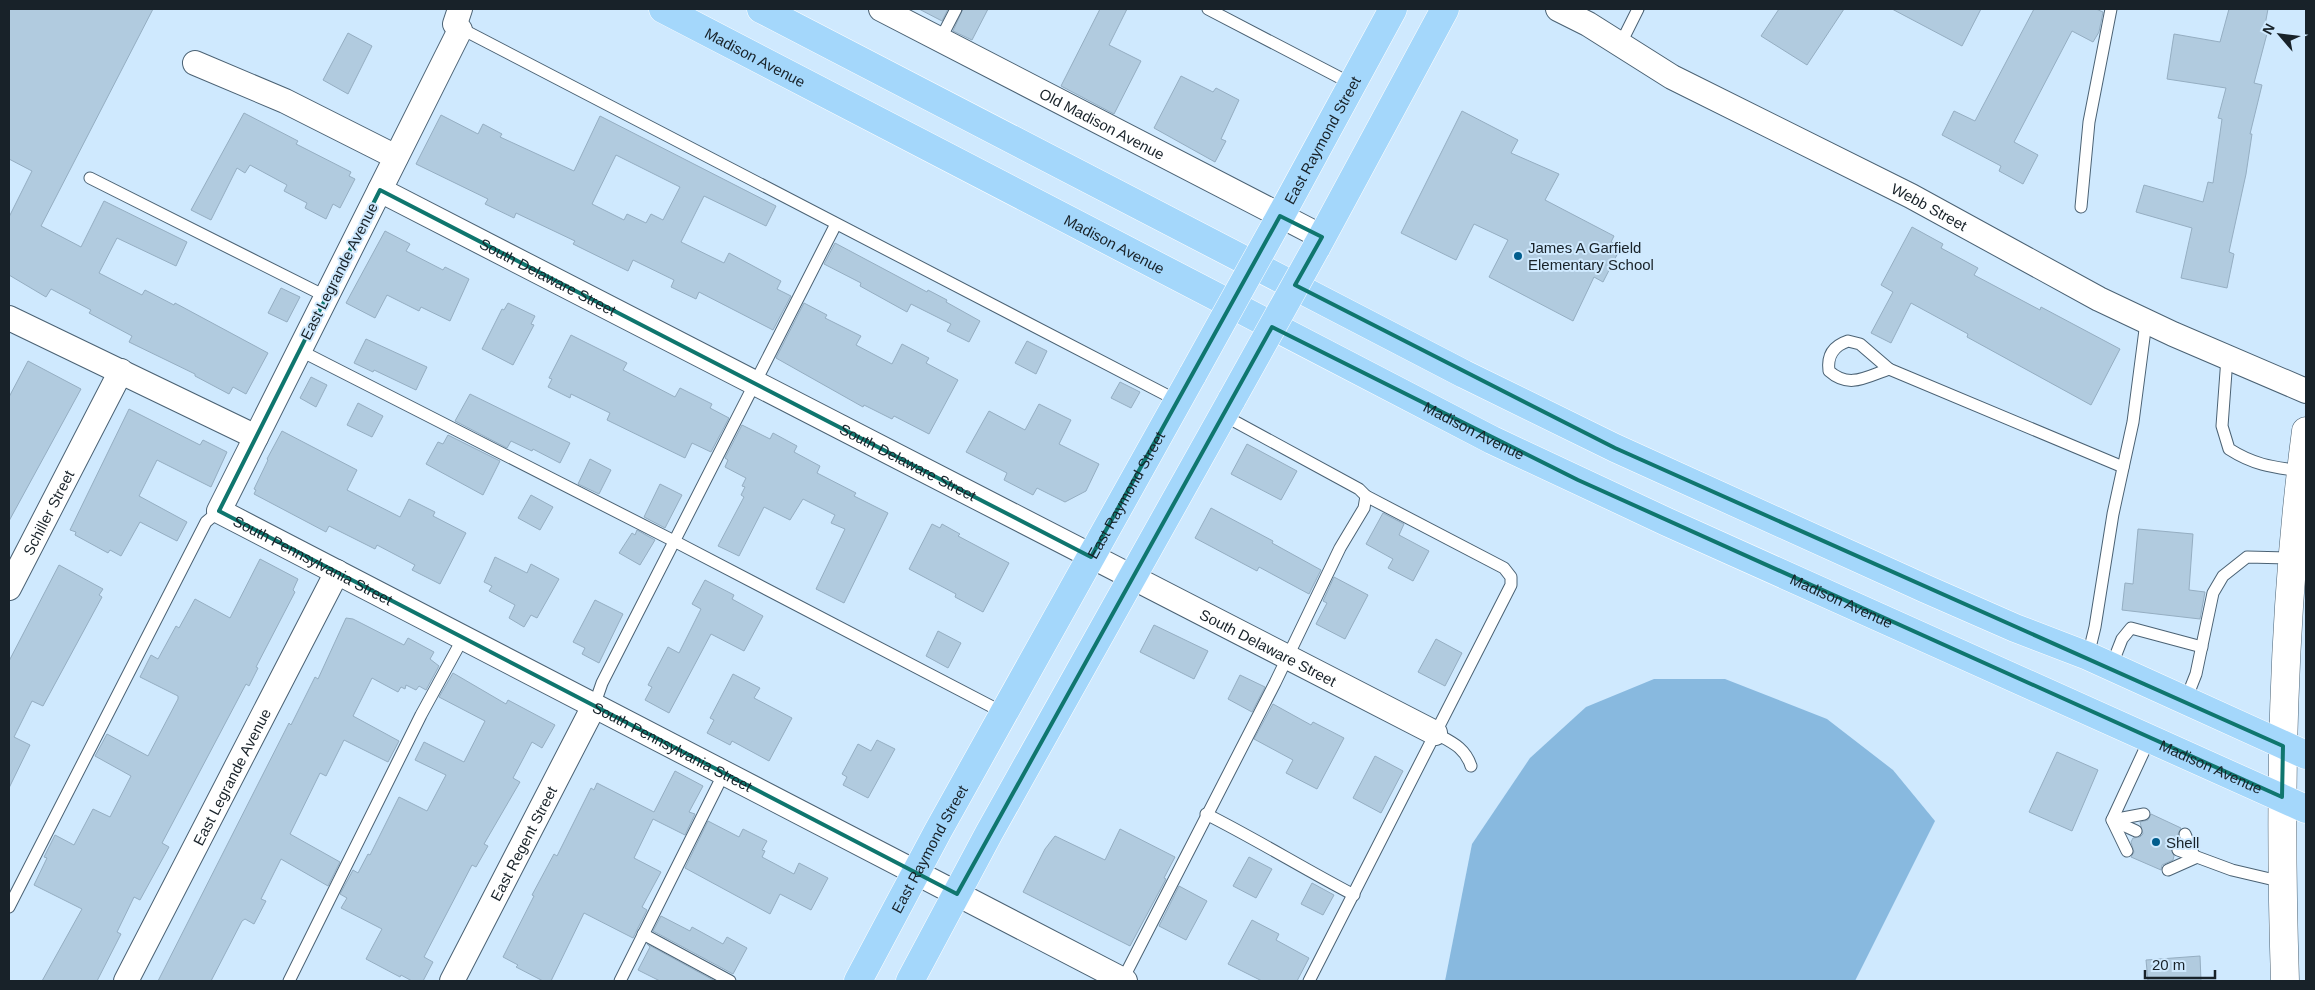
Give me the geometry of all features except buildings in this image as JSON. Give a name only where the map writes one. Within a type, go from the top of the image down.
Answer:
[{"type":"main road","name":"Madison Avenue","points":[[663,9],[1024,199],[1492,440],[1676,526],[2306,809]]},
{"type":"main road","points":[[760,9],[1464,374],[1615,448],[1997,620],[2099,662],[2295,750]]},
{"type":"main road","name":"East Raymond Street","points":[[858,981],[1004,712],[1193,374],[1393,9]]},
{"type":"main road","points":[[910,981],[1319,242],[1445,9]]},
{"type":"street","name":"Old Madison Avenue","points":[[881,9],[1319,242]]},
{"type":"street","name":"Webb Street","points":[[1558,9],[1588,24],[1672,77],[1903,192],[2076,287],[2146,322],[2306,392]]},
{"type":"street","name":"East Legrande Avenue","points":[[219,512],[380,190],[458,21]]},
{"type":"street","points":[[195,63],[285,101],[396,157]]},
{"type":"street","name":"South Delaware Street","points":[[380,190],[1435,733]]},
{"type":"street","points":[[9,318],[256,437]]},
{"type":"street","name":"Schiller Street","points":[[9,588],[121,371]]},
{"type":"street","points":[[2285,981],[2282,797],[2295,750],[2285,666],[2292,558],[2306,431]]},
{"type":"street","name":"South Pennsylvania Street","points":[[219,512],[1123,981]]},
{"type":"street","name":"East Legrande Avenue","points":[[126,981],[337,572]]},
{"type":"street","name":"East Regent Street","points":[[452,981],[594,706]]},
{"type":"lane","points":[[940,40],[956,9]]},
{"type":"lane","points":[[1208,9],[1352,84]]},
{"type":"lane","points":[[1620,45],[1638,9]]},
{"type":"lane","points":[[2081,207],[2089,122],[2111,9]]},
{"type":"lane","points":[[458,21],[836,224],[1178,401]]},
{"type":"lane","points":[[90,178],[327,297]]},
{"type":"lane","points":[[594,706],[602,683],[836,224]]},
{"type":"lane","points":[[2099,662],[2095,627],[2123,467],[2133,422],[2146,322]]},
{"type":"lane","points":[[1888,369],[1853,381],[1839,381],[1829,371],[1828,361],[1833,350],[1840,344],[1848,341],[1860,344],[1888,369],[2123,467]]},
{"type":"lane","points":[[299,350],[1004,712]]},
{"type":"lane","points":[[2227,358],[2222,426],[2229,449],[2257,464],[2301,471]]},
{"type":"lane","points":[[1228,407],[1360,488],[1366,496],[1504,568],[1511,576],[1511,585],[1310,981]]},
{"type":"lane","points":[[1123,981],[1340,548],[1364,508],[1366,496]]},
{"type":"lane","points":[[9,907],[206,522],[219,512]]},
{"type":"lane","points":[[2185,702],[2196,674],[2213,593],[2223,576],[2247,557],[2292,558]]},
{"type":"lane","points":[[2099,662],[2122,640],[2130,628],[2202,647]]},
{"type":"lane","points":[[289,981],[422,715],[463,638]]},
{"type":"lane","points":[[1435,733],[1468,754],[1471,766]]},
{"type":"lane","points":[[2112,820],[2150,738]]},
{"type":"lane","points":[[620,981],[724,774]]},
{"type":"lane","points":[[1206,814],[1354,895]]},
{"type":"lane","points":[[2112,820],[2144,814]]},
{"type":"lane","points":[[2112,820],[2136,831]]},
{"type":"lane","points":[[2112,820],[2127,851]]},
{"type":"lane","points":[[2185,834],[2195,858]]},
{"type":"lane","points":[[2178,850],[2195,858],[2232,870],[2283,882]]},
{"type":"lane","points":[[2168,870],[2195,858]]},
{"type":"lane","points":[[643,934],[730,981]]},
{"type":"highlighted area","points":[[380,190],[1091,557],[1280,216],[1322,237],[1295,285],[1615,448],[2283,746],[2282,797],[1578,480],[1272,327],[957,894],[219,511]]},
{"type":"shaded area","points":[[1654,679],[1725,679],[1827,719],[1893,770],[1935,821],[1855,981],[1445,981],[1472,844],[1530,758],[1586,707]]},
{"type":"place","name":"James A Garfield Elementary School","points":[[1518,256]]},
{"type":"place","name":"Shell","points":[[2156,842]]}]
